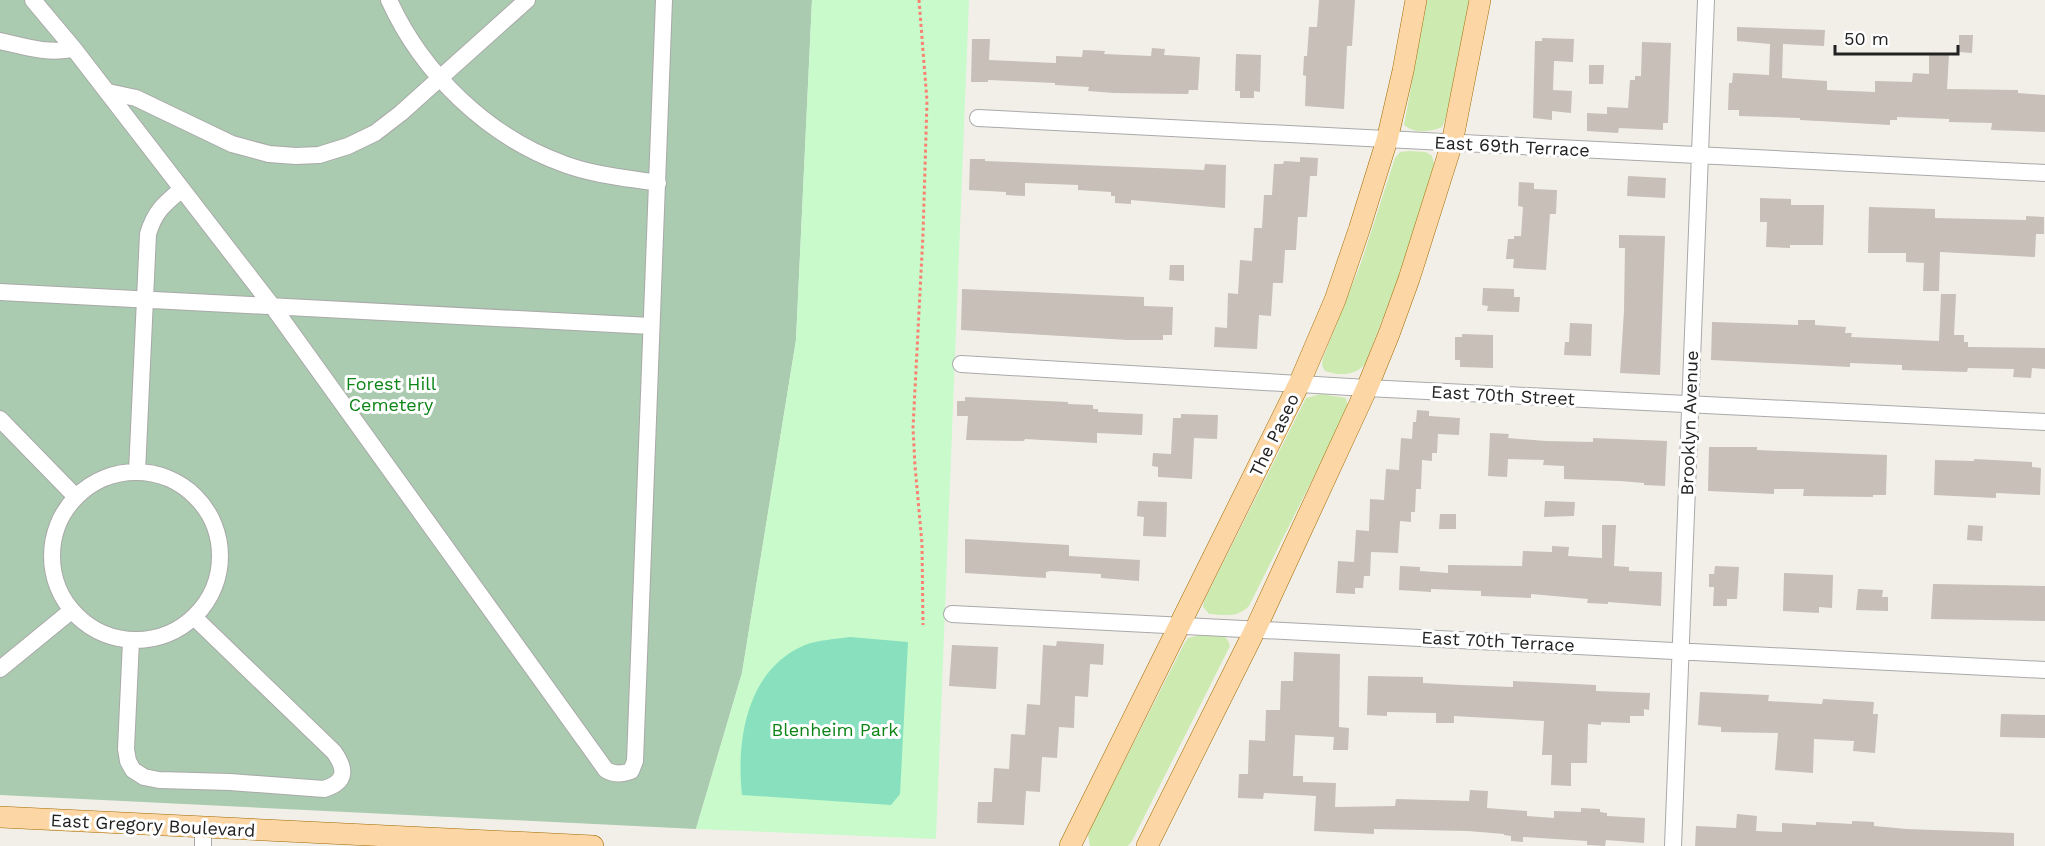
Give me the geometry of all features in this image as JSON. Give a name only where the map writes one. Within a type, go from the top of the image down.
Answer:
[{"type":"main road","name":"The Paseo","points":[[1070,846],[1299,384],[1335,300],[1387,140],[1416,0]]},
{"type":"main road","points":[[1147,846],[1256,628],[1367,388],[1409,279],[1452,143],[1480,0]]},
{"type":"main road","name":"East Gregory Boulevard","points":[[0,817],[203,837],[593,846]]},
{"type":"street","points":[[33,0],[108,92],[273,307],[606,770],[623,774],[631,771],[635,761],[664,0]]},
{"type":"street","points":[[389,0],[398,21],[419,53],[441,79],[488,122],[525,147],[565,165],[615,177],[658,183]]},
{"type":"street","points":[[108,92],[144,102],[232,144],[269,154],[319,155],[348,146],[375,133],[441,79],[527,0]]},
{"type":"street","name":"Brooklyn Avenue","points":[[1672,846],[1706,0]]},
{"type":"street","points":[[0,41],[40,51],[57,52],[74,49]]},
{"type":"street","name":"East 69th Terrace","points":[[978,118],[2045,173]]},
{"type":"street","points":[[137,472],[148,234],[153,218],[160,208],[182,189]]},
{"type":"street","points":[[0,292],[651,326]]},
{"type":"street","name":"East 70th Street","points":[[961,364],[1367,388],[2045,422]]},
{"type":"street","points":[[0,419],[76,497]]},
{"type":"street","points":[[137,472],[166,477],[198,498],[213,521],[220,544],[219,573],[208,601],[195,618],[163,636],[131,641],[114,638],[91,628],[71,611],[58,589],[52,568],[51,547],[58,522],[76,497],[105,477],[137,472]]},
{"type":"street","points":[[0,669],[71,611]]},
{"type":"street","name":"East 70th Terrace","points":[[952,614],[2045,670]]},
{"type":"street","points":[[131,641],[126,749],[128,761],[133,770],[144,777],[159,780],[230,782],[324,789],[336,786],[342,778],[343,771],[340,761],[333,752],[195,618]]},
{"type":"path","points":[[919,0],[927,101],[913,428],[922,544],[922,625]]},
{"type":"green space","name":"Forest Hill Cemetery","points":[[0,0],[812,0],[796,340],[742,673],[696,829],[0,795]]},
{"type":"green space","name":"Blenheim Park","points":[[812,0],[969,0],[936,839],[696,829],[742,673],[796,340]]},
{"type":"green space","points":[[1427,0],[1469,0],[1446,117],[1442,127],[1423,131],[1413,130],[1404,125]]},
{"type":"green space","points":[[1400,152],[1426,152],[1432,156],[1434,164],[1405,261],[1365,364],[1352,373],[1336,374],[1325,371],[1322,365],[1323,358],[1361,263],[1395,158]]},
{"type":"green space","points":[[1321,394],[1346,398],[1348,408],[1249,606],[1235,614],[1209,614],[1203,607],[1204,601],[1306,398]]},
{"type":"green space","points":[[1204,634],[1224,636],[1230,646],[1132,841],[1128,846],[1090,846],[1088,835],[1091,827],[1184,644],[1188,638]]},
{"type":"green space","points":[[850,637],[908,642],[900,794],[891,805],[742,795],[741,752],[744,730],[758,689],[770,671],[785,656],[805,645]]},
{"type":"building","points":[[1319,0],[1355,0],[1352,46],[1347,46],[1344,109],[1305,106],[1304,56],[1307,56],[1309,27],[1317,27]]},
{"type":"building","points":[[1737,27],[1825,30],[1824,46],[1783,44],[1782,78],[1827,81],[1827,90],[1875,92],[1875,81],[1912,82],[1913,73],[1929,74],[1929,54],[1949,55],[1947,89],[2018,90],[2018,93],[2045,95],[2045,132],[1991,130],[1992,123],[1949,122],[1949,119],[1897,117],[1897,120],[1890,120],[1890,125],[1739,116],[1739,110],[1728,110],[1729,83],[1732,83],[1733,73],[1769,75],[1770,44],[1737,41]]},
{"type":"building","points":[[1959,35],[1973,35],[1972,53],[1959,52]]},
{"type":"building","points":[[1542,38],[1574,39],[1573,62],[1554,61],[1553,90],[1572,91],[1571,113],[1552,111],[1552,120],[1533,118],[1535,41],[1542,41]]},
{"type":"building","points":[[972,39],[990,39],[989,60],[1056,63],[1056,56],[1082,57],[1083,50],[1105,51],[1104,54],[1151,56],[1152,48],[1165,49],[1164,55],[1200,57],[1198,90],[1189,90],[1188,94],[1114,93],[1088,91],[1089,87],[1055,85],[1055,83],[988,80],[988,82],[971,82]]},
{"type":"building","points":[[1642,42],[1671,43],[1668,123],[1663,123],[1663,130],[1619,128],[1618,133],[1587,131],[1587,113],[1607,114],[1607,107],[1628,108],[1630,80],[1635,80],[1635,76],[1641,76]]},
{"type":"building","points":[[1236,54],[1261,55],[1260,92],[1254,91],[1254,98],[1240,98],[1240,91],[1235,91]]},
{"type":"building","points":[[1589,65],[1604,65],[1603,84],[1589,84]]},
{"type":"building","points":[[1300,157],[1318,158],[1317,176],[1310,176],[1307,217],[1298,217],[1296,250],[1285,250],[1283,283],[1273,283],[1271,316],[1259,315],[1257,349],[1214,347],[1215,327],[1227,328],[1228,293],[1238,294],[1240,260],[1252,261],[1254,228],[1262,228],[1264,195],[1272,195],[1274,164],[1283,164],[1284,161],[1300,162]]},
{"type":"building","points":[[970,159],[1204,170],[1205,164],[1226,165],[1225,208],[1131,200],[1131,204],[1115,203],[1115,196],[1111,196],[1111,192],[1078,190],[1078,185],[1025,183],[1025,196],[1006,195],[1006,192],[969,190]]},
{"type":"building","points":[[1628,176],[1666,178],[1665,198],[1627,196]]},
{"type":"building","points":[[1519,182],[1534,183],[1534,189],[1557,190],[1556,214],[1550,214],[1546,270],[1513,268],[1514,259],[1506,259],[1508,239],[1521,236],[1523,207],[1518,206]]},
{"type":"building","points":[[1760,198],[1791,199],[1791,205],[1824,205],[1823,245],[1790,245],[1790,248],[1766,247],[1767,222],[1760,222]]},
{"type":"building","points":[[1869,207],[1935,209],[1935,218],[2026,220],[2026,216],[2044,217],[2044,234],[2036,234],[2035,257],[1940,252],[1939,291],[1923,291],[1924,263],[1906,262],[1906,253],[1868,253]]},
{"type":"building","points":[[1619,235],[1665,236],[1660,375],[1620,373],[1625,248],[1619,248]]},
{"type":"building","points":[[1170,265],[1184,265],[1184,281],[1169,280]]},
{"type":"building","points":[[1483,288],[1514,289],[1514,297],[1520,297],[1519,312],[1487,311],[1488,306],[1482,305]]},
{"type":"building","points":[[962,289],[1144,297],[1144,306],[1173,307],[1172,335],[1163,335],[1163,340],[1128,340],[961,330]]},
{"type":"building","points":[[1941,294],[1956,294],[1954,335],[1964,335],[1964,342],[1968,342],[1968,347],[2045,348],[2045,369],[2032,368],[2031,378],[2013,377],[2014,369],[1968,368],[1967,372],[1902,370],[1902,365],[1850,363],[1850,367],[1711,360],[1712,322],[1798,325],[1798,320],[1815,320],[1815,325],[1846,327],[1845,333],[1852,333],[1851,337],[1939,341]]},
{"type":"building","points":[[1570,323],[1592,324],[1591,356],[1564,355],[1565,342],[1569,342]]},
{"type":"building","points":[[1462,334],[1493,335],[1493,368],[1460,367],[1460,360],[1455,360],[1455,337],[1462,337]]},
{"type":"building","points":[[965,397],[1068,402],[1068,404],[1093,405],[1093,409],[1098,409],[1098,412],[1143,414],[1142,435],[1097,433],[1097,443],[1025,439],[1024,441],[966,440],[968,416],[957,416],[957,401],[965,401]]},
{"type":"building","points":[[1417,410],[1429,411],[1429,416],[1460,418],[1459,435],[1438,434],[1437,453],[1432,453],[1432,461],[1422,460],[1421,489],[1416,489],[1415,512],[1411,512],[1411,522],[1400,521],[1398,553],[1371,552],[1370,576],[1364,576],[1363,588],[1355,588],[1355,594],[1336,593],[1338,561],[1354,562],[1356,530],[1369,531],[1370,499],[1384,500],[1386,469],[1399,470],[1401,438],[1412,439],[1413,422],[1416,422]]},
{"type":"building","points":[[1181,414],[1218,415],[1217,439],[1194,438],[1192,479],[1158,477],[1158,467],[1152,466],[1153,453],[1171,454],[1173,418],[1181,418]]},
{"type":"building","points":[[1490,433],[1509,434],[1508,438],[1546,441],[1593,442],[1593,438],[1667,441],[1665,486],[1620,481],[1564,479],[1564,466],[1543,465],[1544,460],[1508,459],[1507,477],[1488,476]]},
{"type":"building","points":[[1709,447],[1757,447],[1757,450],[1887,455],[1886,495],[1873,495],[1873,497],[1803,496],[1804,489],[1774,489],[1774,494],[1708,491]]},
{"type":"building","points":[[1974,459],[2032,462],[2032,467],[2041,468],[2040,495],[1996,493],[1996,498],[1934,495],[1935,460],[1974,461]]},
{"type":"building","points":[[1138,501],[1167,502],[1166,537],[1143,536],[1144,517],[1137,516]]},
{"type":"building","points":[[1545,501],[1575,502],[1574,516],[1544,517]]},
{"type":"building","points":[[1440,514],[1456,514],[1456,529],[1439,529]]},
{"type":"building","points":[[1602,525],[1616,525],[1614,566],[1629,567],[1629,571],[1662,572],[1661,606],[1608,602],[1608,604],[1587,603],[1588,599],[1531,594],[1531,598],[1481,596],[1481,591],[1399,590],[1400,566],[1420,567],[1420,571],[1448,573],[1448,565],[1522,566],[1523,551],[1552,552],[1552,546],[1569,547],[1568,556],[1602,558]]},
{"type":"building","points":[[1968,525],[1983,526],[1982,541],[1967,540]]},
{"type":"building","points":[[965,539],[1069,545],[1069,556],[1140,560],[1139,581],[1101,578],[1101,574],[1051,571],[1046,572],[1046,578],[965,573]]},
{"type":"building","points":[[1715,566],[1739,567],[1737,599],[1727,599],[1727,606],[1713,606],[1714,587],[1709,587],[1709,574],[1714,574]]},
{"type":"building","points":[[1784,573],[1833,575],[1832,608],[1819,607],[1819,613],[1783,611]]},
{"type":"building","points":[[1933,584],[2045,586],[2045,621],[1931,619]]},
{"type":"building","points":[[1858,589],[1883,590],[1882,597],[1888,597],[1888,611],[1856,610]]},
{"type":"building","points":[[1057,641],[1104,644],[1103,665],[1090,664],[1088,697],[1075,696],[1074,728],[1059,727],[1057,758],[1042,757],[1040,792],[1026,791],[1024,825],[977,823],[978,802],[992,802],[994,768],[1009,769],[1011,734],[1025,735],[1027,704],[1040,705],[1043,645],[1056,646]]},
{"type":"building","points":[[952,645],[998,647],[996,689],[949,686]]},
{"type":"building","points":[[1294,652],[1340,654],[1339,727],[1349,728],[1348,750],[1333,750],[1334,737],[1295,735],[1293,776],[1303,776],[1303,782],[1336,783],[1335,807],[1395,806],[1396,799],[1469,801],[1470,790],[1488,791],[1487,808],[1527,811],[1527,816],[1554,818],[1554,811],[1581,812],[1581,808],[1600,809],[1600,812],[1607,813],[1607,816],[1645,818],[1644,843],[1606,840],[1605,846],[1587,845],[1587,841],[1523,837],[1523,842],[1511,841],[1511,836],[1504,834],[1468,831],[1374,829],[1374,834],[1314,831],[1316,796],[1264,793],[1263,799],[1238,798],[1239,774],[1248,774],[1249,740],[1265,741],[1266,710],[1280,710],[1281,681],[1293,681]]},
{"type":"building","points":[[1368,676],[1423,677],[1423,683],[1462,685],[1513,687],[1513,681],[1596,685],[1596,691],[1650,693],[1649,710],[1644,709],[1644,716],[1630,716],[1630,723],[1588,724],[1587,763],[1571,763],[1571,786],[1551,785],[1552,755],[1542,755],[1544,721],[1454,716],[1454,723],[1436,723],[1436,713],[1387,712],[1387,716],[1367,715]]},
{"type":"building","points":[[1700,692],[1769,695],[1768,701],[1822,704],[1823,699],[1874,702],[1873,714],[1878,714],[1875,753],[1853,751],[1854,741],[1814,739],[1813,773],[1775,770],[1778,733],[1721,732],[1721,727],[1698,725]]},
{"type":"building","points":[[2001,714],[2045,715],[2045,738],[2000,737]]},
{"type":"building","points":[[1737,814],[1757,816],[1756,831],[1782,832],[1782,823],[1816,825],[1816,822],[1852,824],[1852,821],[1874,822],[1874,826],[1907,829],[2014,833],[2014,846],[1695,846],[1696,826],[1736,828]]}]
